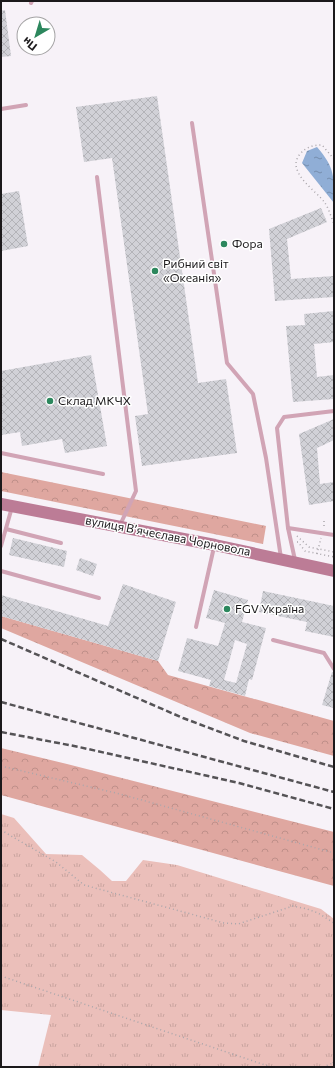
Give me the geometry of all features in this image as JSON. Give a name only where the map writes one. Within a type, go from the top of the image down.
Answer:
[{"type":"main road","name":"вулиця Вʼячеслава Чорновола","points":[[7,505],[215,545],[334,571]]},
{"type":"lane","points":[[1,109],[26,105]]},
{"type":"lane","points":[[192,123],[227,363],[253,394],[266,458],[282,559]]},
{"type":"lane","points":[[96,177],[136,491],[119,527]]},
{"type":"lane","points":[[295,562],[288,528],[277,428],[284,417],[334,411]]},
{"type":"lane","points":[[1,452],[103,474]]},
{"type":"lane","points":[[1,546],[6,529],[7,505]]},
{"type":"lane","points":[[288,528],[334,535]]},
{"type":"lane","points":[[6,529],[61,543]]},
{"type":"lane","points":[[196,627],[215,545]]},
{"type":"lane","points":[[1,571],[98,598]]},
{"type":"lane","points":[[273,640],[324,653],[334,669]]},
{"type":"path","points":[[334,159],[322,145],[313,145],[304,150],[298,156],[296,166],[304,181],[325,203],[334,224]]},
{"type":"path","points":[[324,518],[324,526]]},
{"type":"path","points":[[288,528],[309,547],[334,552]]},
{"type":"path","points":[[317,554],[322,535]]},
{"type":"path","points":[[291,541],[298,542],[305,551],[334,557]]},
{"type":"path","points":[[1,766],[120,794],[334,853]]},
{"type":"path","points":[[1,830],[56,862],[84,885],[224,923],[238,924],[293,906],[318,913],[334,922]]},
{"type":"path","points":[[1,976],[270,1067]]},
{"type":"path","points":[[332,1067],[334,1059]]},
{"type":"path","points":[[323,1067],[333,1063]]},
{"type":"green space","points":[[1,472],[266,526],[263,544],[1,491]]},
{"type":"green space","points":[[1,616],[158,661],[168,675],[334,721],[334,756],[250,733],[1,628]]},
{"type":"green space","points":[[1,748],[334,832],[334,886],[1,795]]},
{"type":"green space","points":[[1,814],[14,818],[46,854],[82,855],[112,881],[126,881],[143,860],[177,865],[321,909],[334,919],[334,1067],[38,1067],[51,1015],[1,1010]]},
{"type":"water","points":[[317,147],[323,154],[332,173],[334,203],[302,163],[307,151]]},
{"type":"building","points":[[5,10],[11,56],[1,57],[1,11]]},
{"type":"building","name":"Рибний світ «Океанія»","points":[[157,96],[198,383],[226,379],[237,453],[142,466],[135,416],[148,414],[112,158],[84,162],[76,107]]},
{"type":"building","points":[[19,191],[28,246],[1,251],[1,194]]},
{"type":"building","points":[[321,208],[327,222],[287,239],[291,279],[334,276],[334,297],[275,301],[269,229]]},
{"type":"building","points":[[334,311],[334,342],[314,344],[317,377],[334,375],[334,399],[293,402],[286,326],[305,325],[304,314]]},
{"type":"building","name":"Склад МКЧХ","points":[[91,355],[107,446],[65,453],[62,439],[22,446],[20,432],[1,435],[1,371]]},
{"type":"building","points":[[334,419],[334,440],[317,448],[320,484],[334,482],[334,501],[309,505],[299,434]]},
{"type":"building","points":[[13,538],[67,551],[64,567],[9,555]]},
{"type":"building","points":[[80,558],[97,564],[93,576],[76,570]]},
{"type":"building","points":[[123,584],[176,602],[158,661],[1,616],[1,595],[108,626]]},
{"type":"building","points":[[214,590],[248,600],[242,622],[266,628],[252,680],[249,679],[245,696],[209,686],[211,680],[178,671],[187,638],[218,646],[225,623],[206,618]],"holes":[[[235,640],[247,644],[236,683],[224,680]]]},
{"type":"building","points":[[263,591],[334,606],[334,637],[305,631],[307,622],[259,612]]},
{"type":"building","points":[[332,672],[334,672],[334,708],[322,705]]},
{"type":"railway","points":[[1,639],[183,718],[244,741],[334,767]]},
{"type":"railway","points":[[1,702],[334,792]]},
{"type":"railway","points":[[1,732],[79,747],[239,783],[334,809]]},
{"type":"place","name":"Фора","points":[[224,244]]},
{"type":"place","name":"Рибний світ «Океанія»","points":[[155,271]]},
{"type":"place","name":"Склад МКЧХ","points":[[50,401]]},
{"type":"place","name":"FGV Україна","points":[[227,609]]}]
